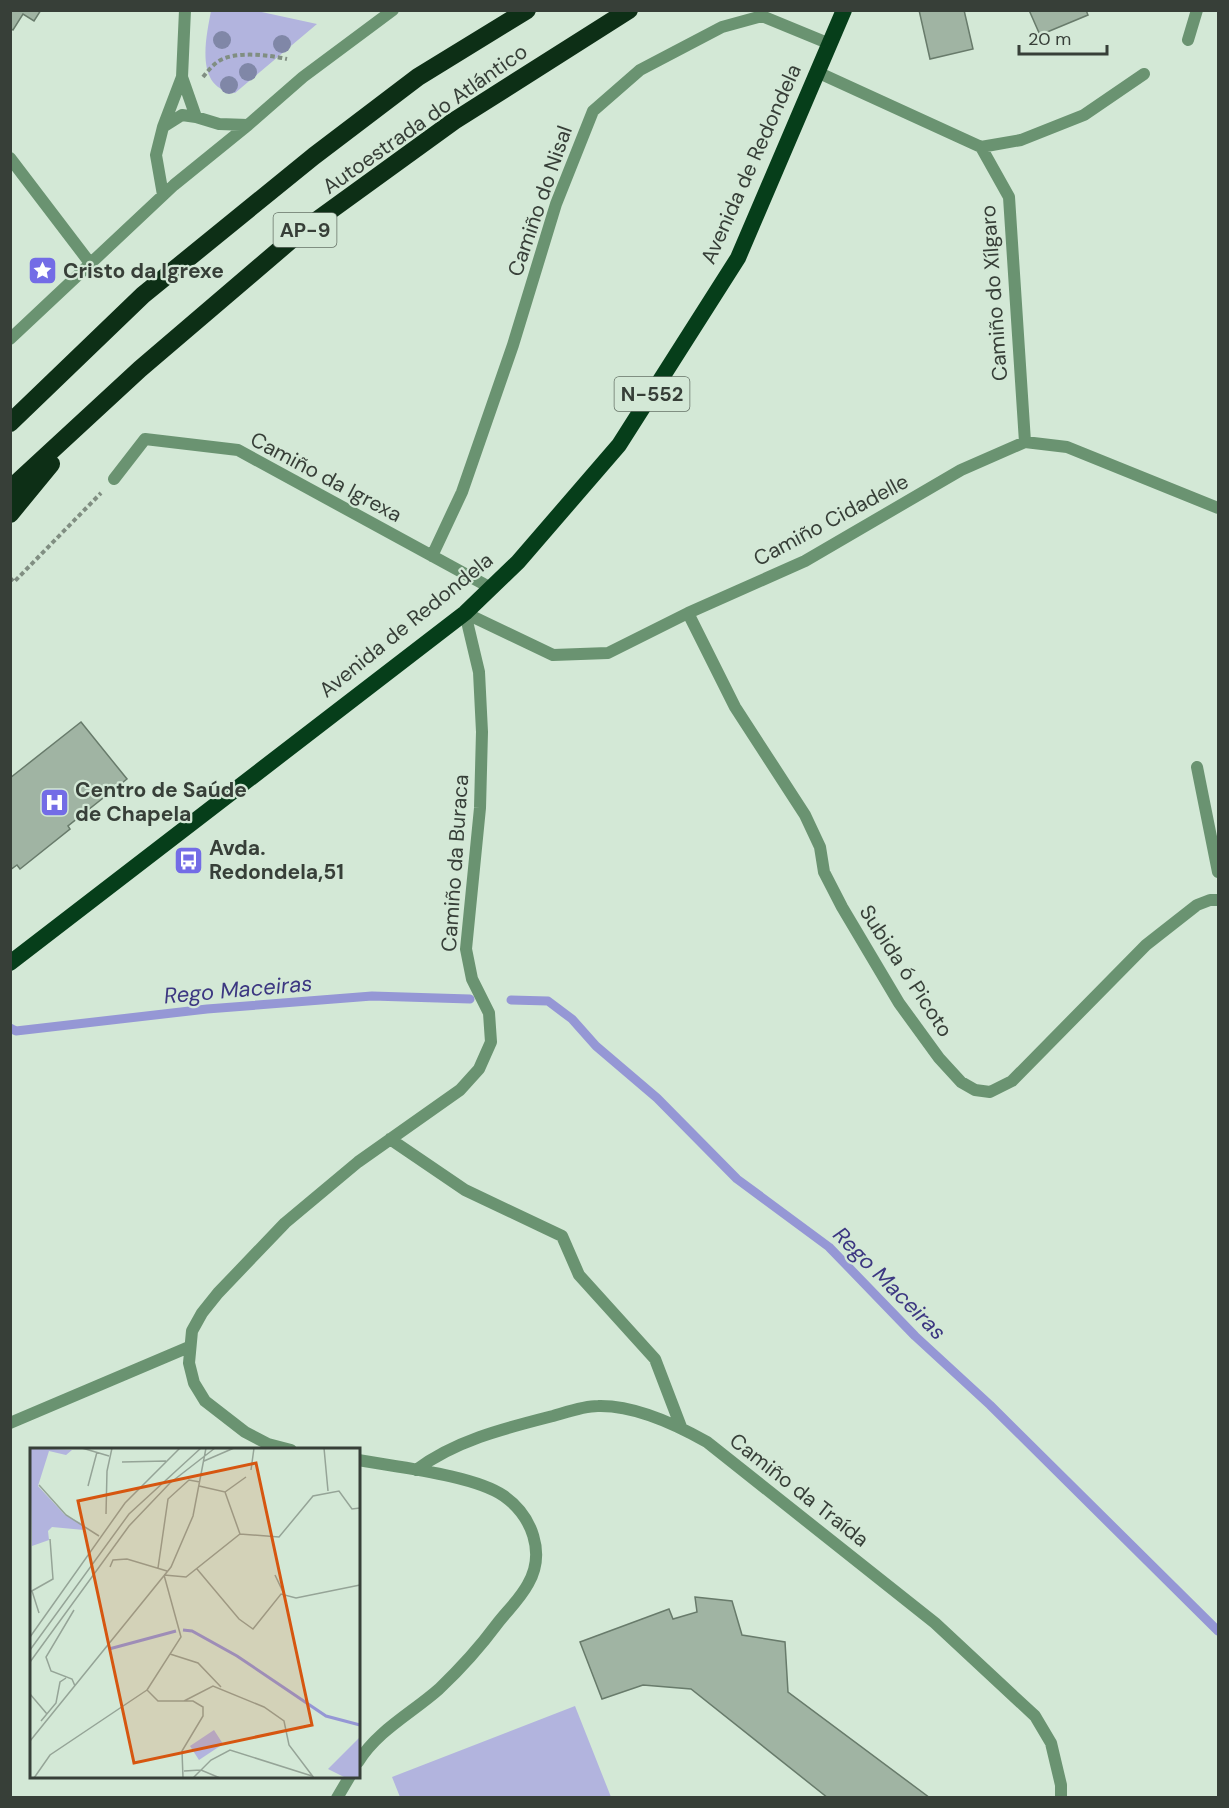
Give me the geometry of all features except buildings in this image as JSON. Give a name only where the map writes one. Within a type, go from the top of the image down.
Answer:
[{"type":"highway","name":"Autoestrada do Atlántico","points":[[10,423],[143,294],[305,163],[418,77],[527,10]]},
{"type":"highway","name":"Autoestrada do Atlántico","points":[[10,489],[99,406],[298,234],[454,121],[629,10]]},
{"type":"highway","name":"Avenida de Redondela","points":[[10,963],[465,613],[519,562],[619,445],[738,258],[844,10]]},
{"type":"highway","points":[[10,514],[99,406]]},
{"type":"street","points":[[163,195],[156,154],[163,127],[182,77],[185,10]]},
{"type":"street","points":[[10,339],[163,195],[303,77],[393,10]]},
{"type":"street","points":[[1188,40],[1197,10]]},
{"type":"street","name":"Camiño do Nisal","points":[[432,556],[462,492],[513,345],[556,204],[593,111],[640,70],[722,27],[762,16],[830,44]]},
{"type":"street","points":[[817,72],[981,147],[1021,140],[1084,115],[1144,74]]},
{"type":"street","points":[[182,77],[196,117]]},
{"type":"street","points":[[163,127],[182,115],[219,124],[248,125]]},
{"type":"street","name":"Camiño do Xílgaro","points":[[981,147],[1009,197],[1024,442]]},
{"type":"street","points":[[10,158],[90,262]]},
{"type":"street","name":"Camiño da Igrexa","points":[[114,480],[145,439],[238,450],[491,588]]},
{"type":"street","points":[[1024,442],[1067,447],[1218,508]]},
{"type":"street","name":"Camiño Cidadelle","points":[[465,613],[553,655],[608,653],[688,613],[805,561],[961,470],[1024,442]]},
{"type":"street","name":"Camiño da Buraca","points":[[286,1448],[268,1444],[245,1432],[205,1401],[194,1383],[189,1363],[192,1330],[218,1293],[285,1223],[358,1162],[460,1090],[479,1069],[491,1042],[489,1012],[472,979],[466,949],[480,808],[482,732],[479,672],[465,613]]},
{"type":"street","name":"Subida ó Picoto","points":[[688,613],[735,707],[805,815],[820,847],[824,872],[899,1003],[939,1058],[961,1082],[975,1090],[990,1092],[1011,1081],[1146,945],[1197,905],[1210,900],[1218,900]]},
{"type":"street","points":[[1197,767],[1218,872]]},
{"type":"street","points":[[390,1139],[465,1190],[562,1236],[579,1275],[655,1359],[681,1427]]},
{"type":"street","points":[[10,1423],[189,1347]]},
{"type":"street","name":"Camiño da Traída","points":[[416,1470],[444,1452],[472,1440],[598,1406],[630,1410],[681,1427],[707,1442],[935,1623],[1035,1716],[1051,1743],[1061,1785],[1061,1797]]},
{"type":"street","points":[[360,1460],[464,1481],[504,1496],[523,1515],[534,1534],[535,1562],[529,1583],[484,1640],[439,1689],[366,1749],[360,1759]]},
{"type":"street","points":[[337,1797],[349,1778]]},
{"type":"path","points":[[200,80],[218,61],[244,55],[266,55],[287,59]]},
{"type":"path","points":[[10,578],[14,582],[114,480]]},
{"type":"shaded area","points":[[211,11],[257,11],[317,24],[235,93],[222,89],[213,82],[208,72],[206,48]]},
{"type":"shaded area","points":[[575,1706],[611,1797],[400,1797],[392,1777]]},
{"type":"waterway","name":"Rego Maceiras","points":[[10,1028],[16,1031],[207,1009],[372,996],[470,999]]},
{"type":"waterway","name":"Rego Maceiras","points":[[511,1000],[548,1001],[572,1019],[596,1046],[657,1098],[737,1179],[829,1247],[915,1336],[990,1405],[1218,1631]]},
{"type":"place","name":"Cristo da Igrexe","points":[[42,271]]},
{"type":"place","name":"Centro de Saúde de Chapela","points":[[54,802]]},
{"type":"place","name":"Avda. Redondela,51","points":[[188,860]]}]
